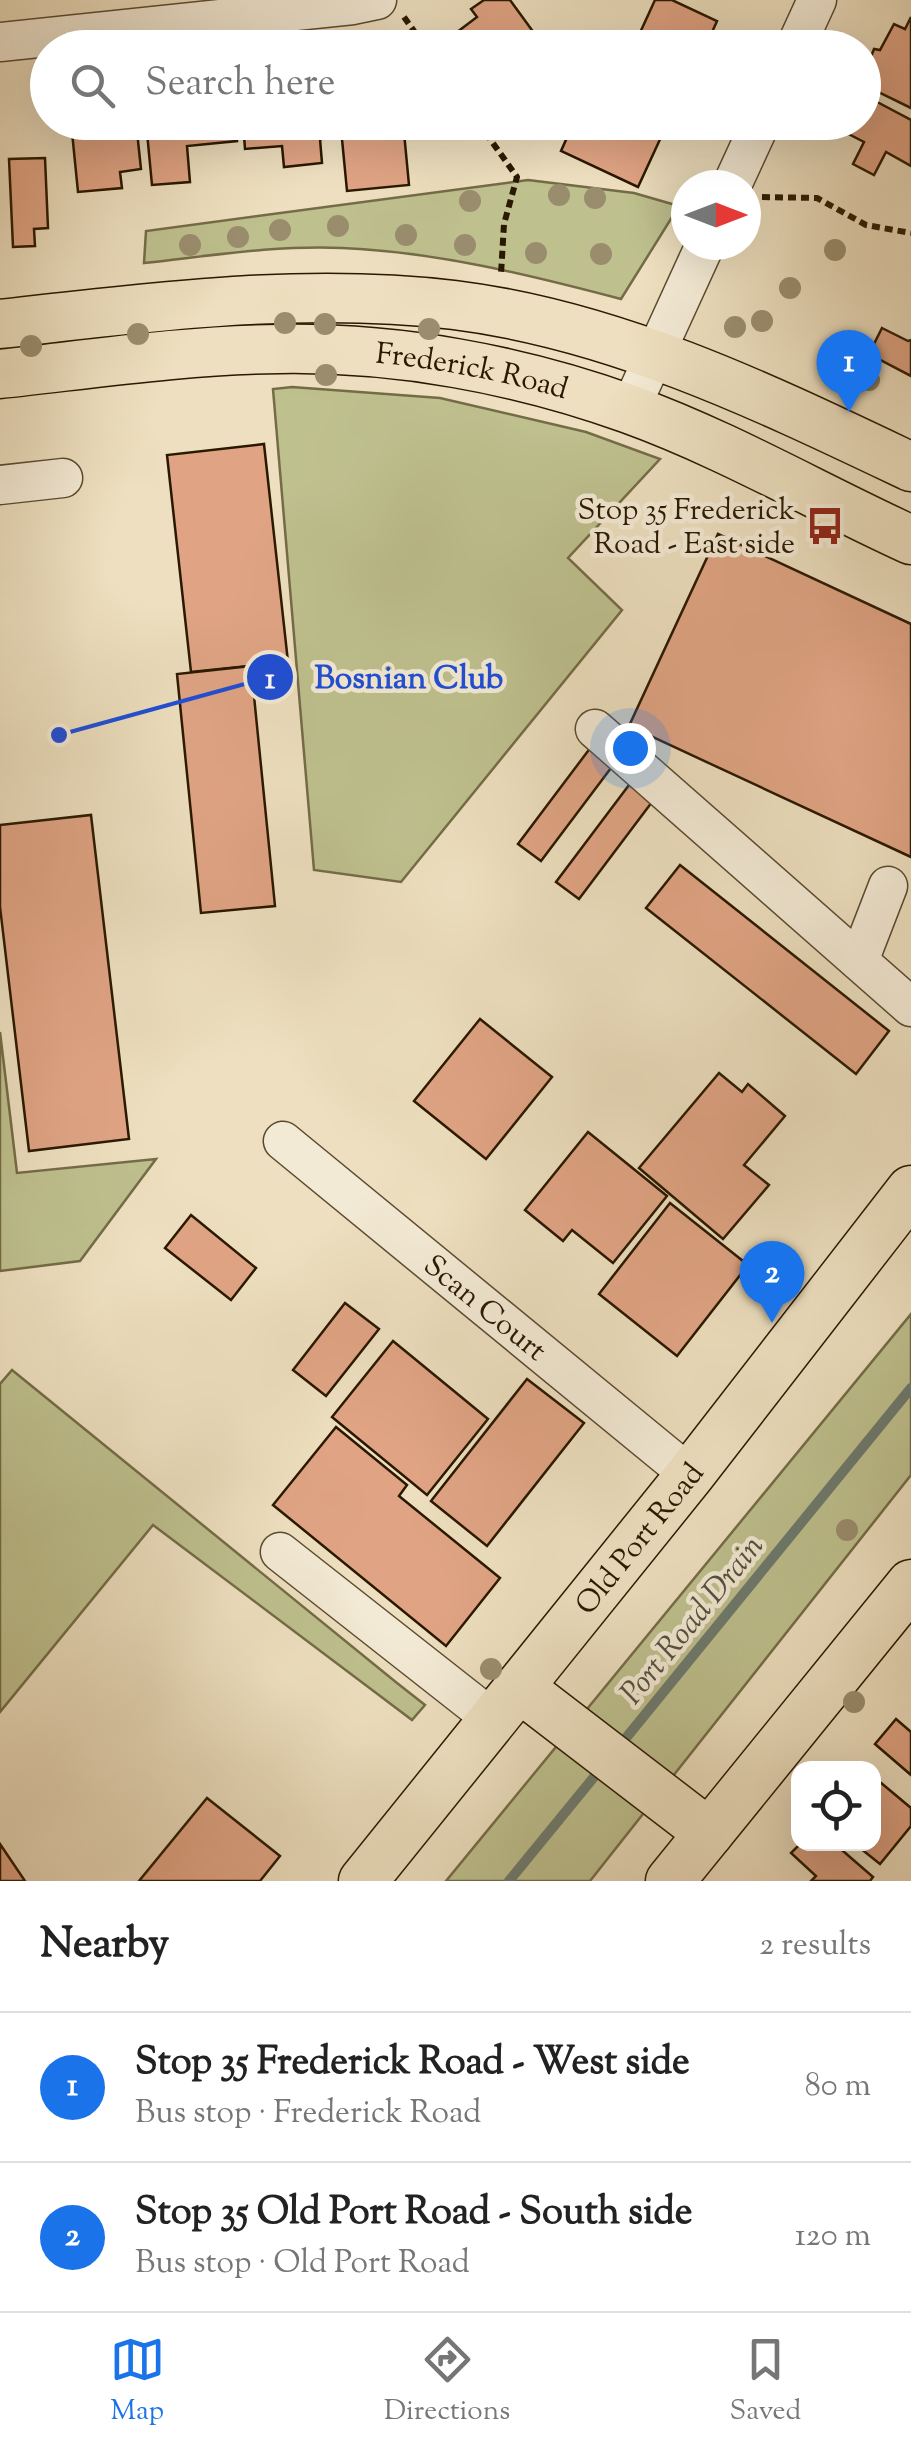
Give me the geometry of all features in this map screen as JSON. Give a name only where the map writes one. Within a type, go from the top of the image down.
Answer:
[{"type":"main road","name":"Frederick Road","points":[[0,324],[232,300],[288,298],[401,300],[512,315],[654,355],[761,398],[911,467]]},
{"type":"main road","name":"Frederick Road","points":[[0,374],[280,349],[393,354],[505,372],[630,410],[716,446],[911,540]]},
{"type":"main road","name":"Old Port Road","points":[[364,1881],[690,1476],[911,1190]]},
{"type":"main road","points":[[670,1881],[911,1584]]},
{"type":"main road","points":[[508,1704],[568,1724],[709,1833]]},
{"type":"street","points":[[803,30],[817,0]]},
{"type":"street","points":[[114,30],[353,5],[388,5]]},
{"type":"street","points":[[0,42],[30,39]]},
{"type":"street","points":[[739,170],[753,140]]},
{"type":"street","points":[[630,410],[698,260]]},
{"type":"street","points":[[0,485],[63,478]]},
{"type":"street","points":[[596,729],[911,1008]]},
{"type":"street","points":[[859,961],[888,886]]},
{"type":"street","name":"Scan Court","points":[[283,1141],[690,1476]]},
{"type":"street","points":[[280,1552],[508,1704]]},
{"type":"path","points":[[388,5],[410,30]]},
{"type":"path","points":[[491,140],[517,177],[504,224],[501,274]]},
{"type":"path","points":[[761,198],[817,198],[866,226],[911,233]]},
{"type":"green space","points":[[528,180],[634,193],[671,204],[671,219],[621,299],[483,266],[378,250],[292,248],[144,263],[146,231]]},
{"type":"green space","points":[[292,387],[440,398],[586,432],[660,459],[568,558],[622,610],[401,882],[314,870],[273,389]]},
{"type":"green space","points":[[0,1032],[17,1173],[156,1159],[80,1261],[0,1271]]},
{"type":"green space","points":[[911,1314],[911,1475],[590,1881],[446,1881]]},
{"type":"green space","points":[[12,1370],[425,1705],[412,1720],[153,1525],[0,1712],[0,1384]]},
{"type":"building","points":[[484,0],[510,0],[532,30],[460,30],[477,17],[471,9]]},
{"type":"building","points":[[655,0],[672,0],[717,21],[713,30],[641,30]]},
{"type":"building","points":[[911,17],[911,108],[881,93],[881,48],[894,24],[905,29]]},
{"type":"building","points":[[881,104],[911,120],[911,166],[886,152],[874,175],[853,164],[864,142],[860,140],[881,140]]},
{"type":"building","points":[[73,140],[138,140],[141,169],[120,172],[122,188],[78,192]]},
{"type":"building","points":[[148,140],[237,140],[187,146],[190,182],[152,185]]},
{"type":"building","points":[[244,140],[320,140],[322,163],[284,167],[282,146],[245,149]]},
{"type":"building","points":[[342,140],[405,140],[409,185],[347,191]]},
{"type":"building","points":[[566,140],[660,140],[638,187],[561,151]]},
{"type":"building","points":[[45,158],[48,228],[34,229],[35,246],[13,247],[9,159]]},
{"type":"building","points":[[882,328],[911,340],[911,376],[869,354]]},
{"type":"building","points":[[264,444],[288,662],[191,672],[167,455]]},
{"type":"building","points":[[718,534],[911,624],[911,857],[629,726]]},
{"type":"building","points":[[251,666],[275,906],[201,913],[177,674]]},
{"type":"building","points":[[594,743],[617,760],[541,861],[518,844]]},
{"type":"building","points":[[632,781],[655,798],[579,899],[556,882]]},
{"type":"building","points":[[91,815],[129,1139],[29,1151],[0,907],[0,825]]},
{"type":"building","points":[[680,865],[889,1031],[856,1074],[646,908]]},
{"type":"building","points":[[480,1019],[552,1077],[486,1159],[414,1101]]},
{"type":"building","points":[[719,1073],[742,1092],[748,1084],[785,1116],[744,1165],[769,1185],[723,1239],[639,1168]]},
{"type":"building","points":[[588,1132],[667,1196],[613,1263],[572,1230],[563,1241],[525,1210]]},
{"type":"building","points":[[670,1203],[748,1265],[677,1356],[599,1294]]},
{"type":"building","points":[[191,1215],[256,1268],[231,1300],[165,1248]]},
{"type":"building","points":[[345,1303],[379,1329],[326,1396],[293,1370]]},
{"type":"building","points":[[393,1341],[488,1419],[427,1495],[332,1417]]},
{"type":"building","points":[[527,1379],[584,1423],[487,1546],[431,1501]]},
{"type":"building","points":[[336,1427],[407,1485],[399,1496],[500,1578],[446,1646],[273,1505]]},
{"type":"building","points":[[896,1719],[911,1732],[911,1775],[875,1744]]},
{"type":"building","points":[[881,1783],[911,1808],[911,1826],[880,1864],[864,1851],[881,1851]]},
{"type":"building","points":[[207,1798],[280,1856],[260,1881],[139,1881]]},
{"type":"building","points":[[0,1844],[25,1881],[0,1881]]},
{"type":"building","points":[[843,1851],[873,1877],[870,1881],[811,1881],[816,1876],[791,1853]]},
{"type":"waterway","name":"Port Road Drain","points":[[617,1749],[911,1388]]},
{"type":"waterway","name":"Port Road Drain","points":[[509,1881],[603,1766]]},
{"type":"place","name":"Stop 35 Frederick Road - West side","points":[[849,412]]},
{"type":"place","name":"Stop 35 Frederick Road - East side","points":[[825,526]]},
{"type":"place","name":"Bosnian Club","points":[[59,735]]},
{"type":"place","name":"Stop 35 Old Port Road - South side","points":[[772,1323]]}]
